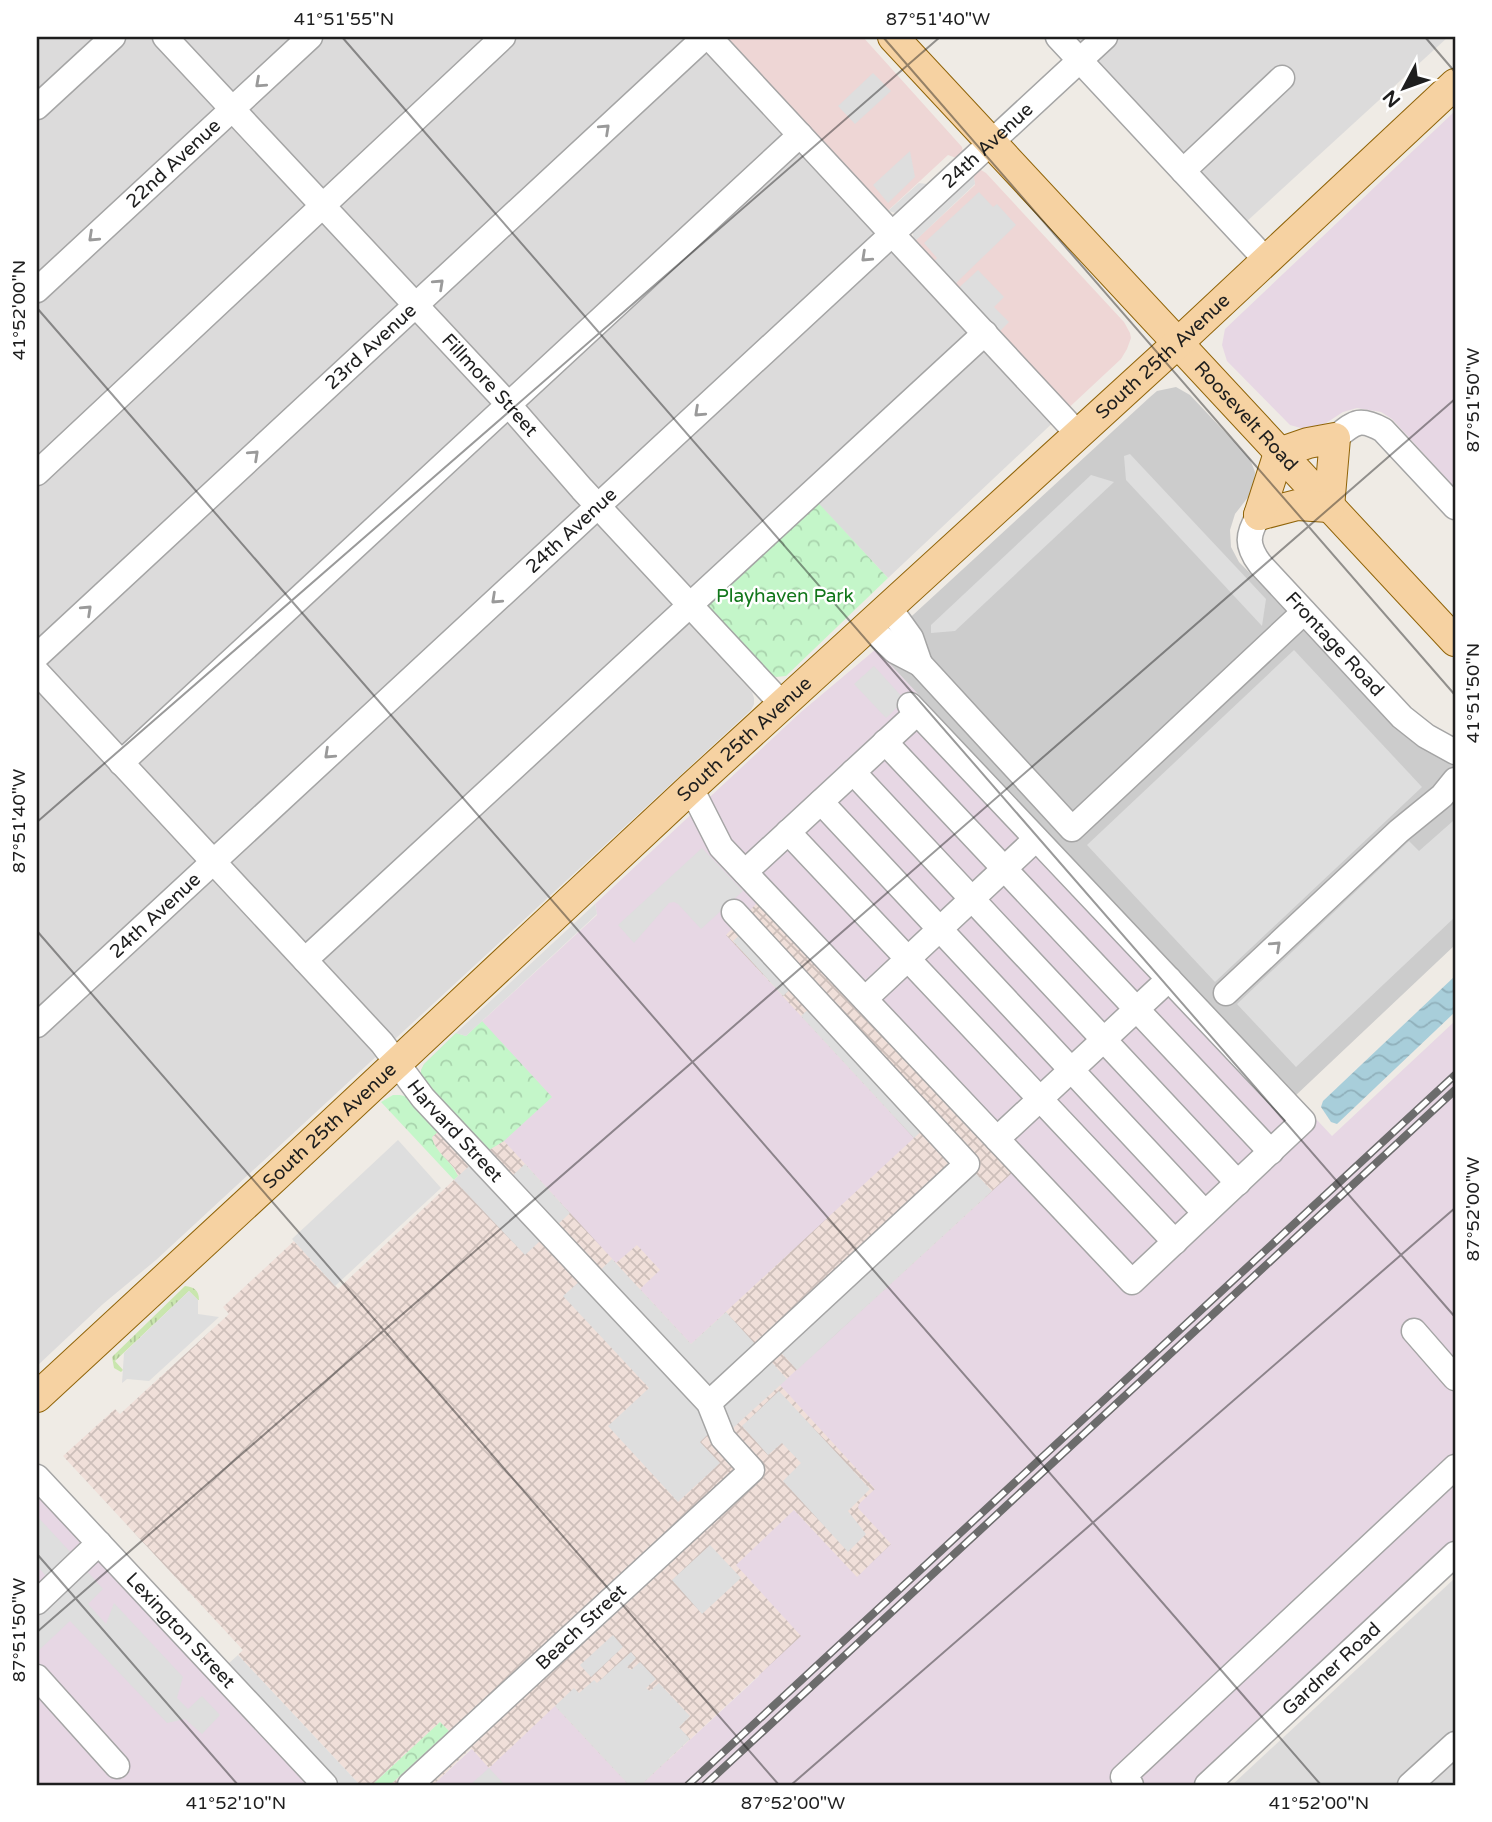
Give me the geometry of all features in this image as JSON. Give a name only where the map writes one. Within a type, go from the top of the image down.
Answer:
[{"type":"main road","name":"Roosevelt Road","points":[[893,37],[1455,641]]},
{"type":"main road","name":"South 25th Avenue","points":[[37,1396],[782,704],[1267,261],[1455,83]]},
{"type":"main road","points":[[1335,438],[1329,507],[1297,505],[1259,515],[1279,453],[1308,443],[1335,438]]},
{"type":"street","points":[[37,107],[113,37]]},
{"type":"street","name":"Fillmore Street","points":[[165,37],[509,405],[598,506],[782,704]]},
{"type":"street","name":"22nd Avenue","points":[[37,290],[310,37]]},
{"type":"street","points":[[37,472],[503,37]]},
{"type":"street","points":[[707,37],[1078,434]]},
{"type":"street","name":"23rd Avenue","points":[[37,656],[707,37]]},
{"type":"street","points":[[1058,37],[1267,261]]},
{"type":"street","name":"24th Avenue","points":[[37,1025],[1105,37]]},
{"type":"street","points":[[1183,171],[1282,78]]},
{"type":"street","points":[[121,763],[800,135]]},
{"type":"street","points":[[305,960],[985,333]]},
{"type":"street","points":[[1335,438],[1354,423],[1370,423],[1383,430],[1455,507]]},
{"type":"street","name":"Frontage Road","points":[[1259,515],[1251,527],[1248,539],[1252,554],[1402,717],[1426,736],[1455,752]]},
{"type":"street","points":[[878,616],[895,651],[920,664],[1072,829],[1304,612]]},
{"type":"street","name":"Harvard Street","points":[[37,672],[382,1043],[423,1098],[709,1403],[723,1438],[752,1470]]},
{"type":"street","points":[[691,788],[721,847],[745,873],[865,999],[996,1139],[1132,1282],[1303,1121],[913,709],[885,742],[745,873]]},
{"type":"street","points":[[885,742],[1271,1152]]},
{"type":"street","points":[[853,772],[1238,1183]]},
{"type":"street","points":[[1226,993],[1399,831],[1442,796],[1455,780]]},
{"type":"street","points":[[821,802],[1205,1213]]},
{"type":"street","points":[[789,832],[1175,1242]]},
{"type":"street","points":[[865,999],[1036,839]]},
{"type":"street","points":[[709,1403],[967,1164],[734,912]]},
{"type":"street","points":[[996,1139],[1169,979]]},
{"type":"street","points":[[1413,1331],[1455,1378]]},
{"type":"street","points":[[1131,1785],[1123,1777],[1455,1467]]},
{"type":"street","name":"Beach Street","points":[[411,1785],[752,1470]]},
{"type":"street","name":"Lexington Street","points":[[37,1477],[325,1785]]},
{"type":"street","points":[[37,1602],[99,1543]]},
{"type":"street","name":"Gardner Road","points":[[1207,1785],[1455,1554]]},
{"type":"street","points":[[37,1677],[117,1766]]},
{"type":"street","points":[[1410,1785],[1455,1744]]},
{"type":"shaded area","points":[[37,37],[709,37],[1061,415],[888,578],[810,495],[681,614],[752,692],[754,704],[751,710],[156,1260],[103,1304],[37,1366]]},
{"type":"shaded area","points":[[725,37],[863,37],[962,147],[963,152],[959,159],[948,155],[879,219]]},
{"type":"shaded area","points":[[1073,37],[1448,37],[1245,223]]},
{"type":"shaded area","points":[[873,73],[891,91],[855,124],[838,106]]},
{"type":"shaded area","points":[[1455,111],[1455,488],[1392,419],[1381,412],[1357,408],[1343,412],[1320,427],[1308,430],[1290,425],[1227,361],[1222,345],[1225,329]]},
{"type":"shaded area","points":[[910,151],[915,177],[888,203],[873,185]]},
{"type":"shaded area","points":[[976,170],[986,173],[1124,322],[1130,333],[1131,338],[1121,359],[1061,415],[906,249],[975,185],[973,172]]},
{"type":"shaded area","points":[[973,172],[975,184],[914,242],[911,217],[888,211],[919,183],[943,186]]},
{"type":"shaded area","points":[[979,192],[993,207],[997,204],[1016,225],[955,284],[934,262],[937,258],[924,243]]},
{"type":"shaded area","points":[[978,270],[1004,297],[994,307],[1009,322],[991,340],[950,296]]},
{"type":"shaded area","points":[[1176,387],[1190,395],[1241,449],[1250,459],[1255,472],[1254,485],[1235,514],[1230,530],[1231,547],[1239,562],[1364,690],[1455,760],[1455,945],[1294,1097],[876,649],[1150,397],[1157,391]]},
{"type":"shaded area","points":[[1130,454],[1266,599],[1262,626],[1126,480],[1124,456]]},
{"type":"shaded area","points":[[1091,475],[1114,482],[955,631],[931,633],[931,625]]},
{"type":"shaded area","points":[[876,649],[1332,1136],[1455,1021],[1455,1543],[1193,1785],[433,1785],[572,1656],[668,1760],[759,1676],[421,1070],[456,1033],[466,1036],[597,915],[595,904],[801,712]]},
{"type":"shaded area","points":[[1294,650],[1422,787],[1215,982],[1087,845]]},
{"type":"shaded area","points":[[874,666],[905,700],[886,718],[854,684]]},
{"type":"shaded area","points":[[1453,821],[1455,917],[1296,1067],[1237,1004],[1409,841],[1419,851]]},
{"type":"shaded area","points":[[702,848],[743,891],[701,929],[678,904],[669,903],[634,943],[618,925]]},
{"type":"shaded area","points":[[758,902],[1013,1172],[780,1385],[875,1489],[858,1508],[891,1544],[857,1577],[794,1510],[736,1565],[801,1636],[641,1785],[629,1785],[555,1706],[489,1768],[471,1748],[433,1785],[390,1785],[449,1731],[440,1722],[372,1785],[360,1785],[238,1655],[243,1650],[63,1456],[115,1409],[120,1414],[229,1314],[223,1307],[294,1241],[338,1289],[458,1176],[433,1145],[432,1137],[439,1130],[489,1150],[504,1141],[616,1263],[637,1245],[660,1270],[640,1289],[691,1344],[914,1138],[726,935]]},
{"type":"shaded area","points":[[595,904],[597,914],[466,1036],[456,1033]]},
{"type":"shaded area","points":[[748,928],[798,982],[783,996],[733,941]]},
{"type":"shaded area","points":[[816,1002],[929,1124],[914,1138],[801,1016]]},
{"type":"shaded area","points":[[398,1140],[441,1188],[335,1286],[292,1239]]},
{"type":"shaded area","points":[[479,1157],[504,1183],[525,1164],[570,1213],[525,1255],[454,1180]]},
{"type":"shaded area","points":[[967,1164],[992,1191],[797,1370],[773,1344]]},
{"type":"shaded area","points":[[612,1259],[691,1344],[726,1312],[787,1379],[733,1428],[723,1420],[700,1442],[720,1463],[678,1502],[608,1426],[649,1388],[563,1296],[588,1274],[592,1278]]},
{"type":"shaded area","points":[[189,1291],[198,1300],[198,1314],[219,1317],[149,1381],[127,1379],[122,1383],[124,1353]]},
{"type":"shaded area","points":[[779,1391],[870,1489],[848,1511],[866,1534],[848,1552],[783,1481],[801,1463],[782,1443],[768,1455],[742,1426]]},
{"type":"shaded area","points":[[37,1494],[312,1785],[37,1785]]},
{"type":"shaded area","points":[[37,1516],[73,1555],[48,1578],[37,1566]]},
{"type":"shaded area","points":[[710,1545],[741,1578],[702,1614],[672,1580]]},
{"type":"shaded area","points":[[86,1570],[103,1589],[88,1604],[106,1624],[114,1603],[183,1677],[177,1698],[188,1709],[202,1696],[220,1715],[202,1734],[185,1719],[167,1723],[70,1621],[37,1652],[37,1618]]},
{"type":"shaded area","points":[[1455,1578],[1455,1785],[1232,1785]]},
{"type":"shaded area","points":[[613,1635],[623,1647],[591,1677],[580,1665]]},
{"type":"shaded area","points":[[631,1652],[636,1658],[627,1667],[631,1670],[640,1662],[656,1679],[646,1688],[650,1691],[659,1683],[690,1716],[679,1727],[690,1739],[641,1785],[629,1785],[555,1706],[574,1688],[579,1693],[594,1680],[597,1683]]},
{"type":"shaded area","points":[[238,1655],[360,1785],[325,1785],[219,1672]]},
{"type":"shaded area","points":[[489,1768],[505,1785],[470,1785]]},
{"type":"green space","name":"Playhaven Park","points":[[810,494],[888,578],[786,676],[776,677],[697,599]]},
{"type":"green space","points":[[482,1021],[552,1097],[504,1141],[489,1150],[482,1148],[421,1078],[424,1064],[456,1033],[466,1036]]},
{"type":"green space","points":[[393,1095],[408,1097],[440,1130],[432,1137],[436,1148],[458,1176],[454,1180],[381,1102]]},
{"type":"green space","points":[[185,1286],[195,1290],[199,1300],[189,1291],[115,1361],[123,1370],[121,1372],[114,1368],[112,1357]]},
{"type":"green space","points":[[440,1722],[449,1731],[390,1785],[372,1785]]},
{"type":"water","points":[[1455,976],[1455,1012],[1337,1124],[1331,1122],[1321,1107],[1323,1101]]},
{"type":"railway","points":[[688,1785],[1455,1075]]},
{"type":"railway","points":[[705,1785],[1455,1090]]}]
